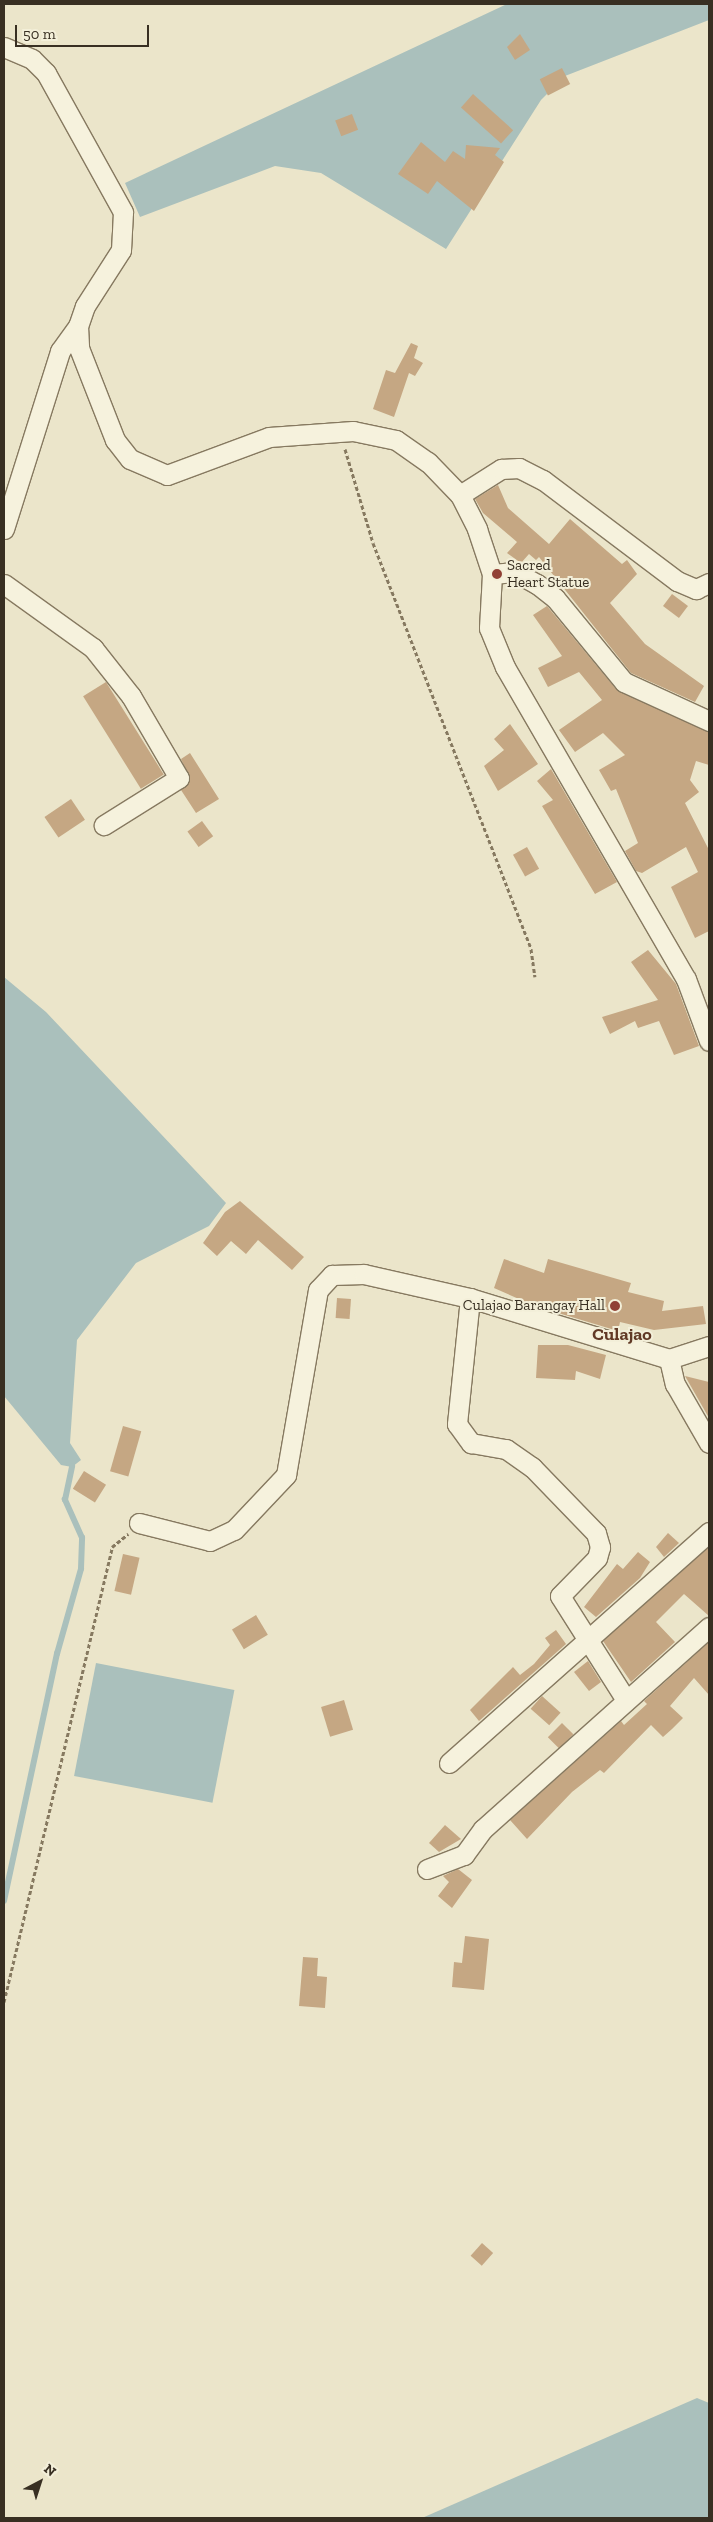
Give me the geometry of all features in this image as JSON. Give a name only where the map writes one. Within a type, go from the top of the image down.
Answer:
[{"type":"street","points":[[4,47],[32,59],[46,72],[123,212],[121,250],[85,306],[78,326],[60,351],[4,529]]},
{"type":"street","points":[[78,326],[79,348],[115,440],[130,459],[148,470],[167,475],[188,470],[238,445],[269,437],[340,432],[396,440],[428,462],[460,495],[492,574],[489,628],[505,667],[686,979],[709,1042]]},
{"type":"street","points":[[460,495],[501,469],[519,468],[543,480],[677,581],[696,589],[709,583]]},
{"type":"street","points":[[492,574],[514,572],[537,584],[555,598],[624,682],[709,721]]},
{"type":"street","points":[[4,584],[93,648],[131,696],[179,778],[104,825]]},
{"type":"street","points":[[139,1523],[210,1540],[234,1530],[286,1475],[318,1290],[332,1275],[364,1274],[470,1298],[669,1359],[709,1346]]},
{"type":"street","points":[[470,1298],[457,1424],[471,1443],[506,1449],[532,1467],[596,1533],[600,1547],[597,1558],[560,1596],[586,1644],[626,1700]]},
{"type":"street","points":[[669,1359],[675,1384],[709,1443]]},
{"type":"street","points":[[449,1763],[586,1644],[709,1532]]},
{"type":"street","points":[[427,1869],[464,1855],[483,1829],[709,1627]]},
{"type":"path","points":[[340,432],[373,542],[531,949],[535,977]]},
{"type":"path","points":[[4,2002],[112,1547],[139,1523]]},
{"type":"water","points":[[507,4],[709,4],[709,20],[565,76],[541,100],[446,249],[321,173],[275,166],[140,217],[125,183]]},
{"type":"water","points":[[4,977],[46,1012],[226,1203],[209,1226],[136,1263],[77,1340],[70,1443],[81,1460],[72,1467],[61,1465],[4,1396]]},
{"type":"water","points":[[96,1663],[234,1690],[212,1803],[74,1776]]},
{"type":"water","points":[[697,2398],[709,2403],[709,2518],[422,2518]]},
{"type":"building","points":[[520,34],[530,50],[515,60],[507,47]]},
{"type":"building","points":[[562,68],[570,84],[548,95],[540,79]]},
{"type":"building","points":[[473,94],[513,130],[501,144],[461,107]]},
{"type":"building","points":[[352,114],[358,130],[341,136],[335,120]]},
{"type":"building","points":[[421,142],[445,162],[453,151],[465,159],[466,145],[500,148],[495,155],[504,162],[474,211],[437,181],[428,194],[398,174]]},
{"type":"building","points":[[411,343],[418,346],[414,358],[423,363],[415,376],[409,373],[394,417],[373,409],[386,370],[395,373]]},
{"type":"building","points":[[498,485],[508,508],[549,544],[570,519],[622,564],[627,560],[637,574],[610,603],[645,644],[704,686],[695,702],[631,673],[539,557],[536,560],[529,554],[521,563],[507,553],[517,542],[483,513],[475,499]]},
{"type":"building","points":[[672,594],[688,606],[679,618],[663,606]]},
{"type":"building","points":[[547,606],[616,689],[709,732],[709,765],[696,761],[690,780],[699,792],[685,803],[709,850],[709,931],[695,938],[671,887],[698,872],[686,847],[642,873],[636,871],[625,851],[638,843],[616,789],[611,791],[599,770],[625,755],[603,733],[575,752],[559,730],[602,700],[579,672],[548,687],[538,668],[562,656],[533,615]]},
{"type":"building","points":[[106,682],[164,774],[141,789],[83,696]]},
{"type":"building","points":[[510,724],[538,764],[498,791],[484,766],[504,750],[494,739]]},
{"type":"building","points":[[190,753],[219,799],[196,813],[181,790],[190,778],[181,759]]},
{"type":"building","points":[[551,769],[617,882],[595,894],[542,806],[553,800],[537,781]]},
{"type":"building","points":[[71,799],[85,820],[58,838],[44,817]]},
{"type":"building","points":[[202,821],[213,836],[199,847],[187,832]]},
{"type":"building","points":[[527,847],[539,869],[525,877],[513,855]]},
{"type":"building","points":[[648,950],[676,984],[699,1046],[674,1055],[659,1021],[638,1028],[635,1021],[610,1034],[602,1017],[658,1000],[631,962]]},
{"type":"building","points":[[240,1201],[304,1257],[292,1270],[258,1240],[246,1254],[231,1241],[217,1256],[203,1243],[225,1212]]},
{"type":"building","points":[[504,1259],[544,1273],[548,1259],[631,1283],[628,1292],[664,1301],[662,1311],[703,1306],[706,1324],[654,1330],[620,1322],[618,1331],[535,1306],[494,1288]]},
{"type":"building","points":[[337,1298],[351,1299],[350,1319],[336,1318]]},
{"type":"building","points":[[538,1345],[568,1345],[606,1355],[600,1379],[576,1371],[575,1380],[536,1378]]},
{"type":"building","points":[[685,1376],[709,1382],[709,1418]]},
{"type":"building","points":[[123,1426],[141,1431],[128,1476],[110,1471]]},
{"type":"building","points":[[84,1471],[106,1485],[95,1503],[73,1489]]},
{"type":"building","points":[[668,1533],[679,1543],[664,1557],[656,1547]]},
{"type":"building","points":[[709,1547],[709,1616],[684,1594],[656,1622],[675,1642],[631,1682],[603,1641]]},
{"type":"building","points":[[638,1552],[650,1562],[640,1578],[596,1617],[584,1607],[617,1564],[623,1569]]},
{"type":"building","points":[[123,1554],[140,1558],[131,1595],[114,1591]]},
{"type":"building","points":[[256,1615],[268,1635],[244,1649],[232,1629]]},
{"type":"building","points":[[556,1630],[566,1644],[479,1721],[470,1710],[513,1667],[520,1675],[534,1664],[550,1645],[545,1638]]},
{"type":"building","points":[[709,1642],[709,1695],[694,1678],[670,1706],[683,1718],[672,1729],[663,1737],[651,1725],[604,1773],[600,1770],[572,1792],[527,1839],[510,1820],[621,1721],[624,1725],[647,1704],[644,1701]]},
{"type":"building","points":[[588,1661],[601,1682],[589,1691],[574,1672]]},
{"type":"building","points":[[542,1696],[561,1713],[549,1725],[531,1709]]},
{"type":"building","points":[[344,1700],[353,1730],[330,1737],[321,1707]]},
{"type":"building","points":[[562,1723],[573,1734],[559,1748],[548,1737]]},
{"type":"building","points":[[445,1825],[461,1839],[439,1852],[429,1843]]},
{"type":"building","points":[[458,1869],[472,1880],[452,1908],[438,1896],[449,1882],[443,1876]]},
{"type":"building","points":[[465,1936],[489,1939],[484,1990],[452,1987],[454,1962],[462,1963]]},
{"type":"building","points":[[303,1957],[318,1958],[317,1976],[327,1977],[325,2008],[299,2006]]},
{"type":"building","points":[[482,2243],[493,2253],[482,2266],[471,2256]]},
{"type":"waterway","points":[[4,1901],[57,1654],[81,1569],[82,1538],[65,1500],[72,1467]]},
{"type":"place","name":"Sacred Heart Statue","points":[[497,574]]},
{"type":"place","name":"Culajao Barangay Hall","points":[[615,1306]]},
{"type":"district","name":"Culajao","points":[[622,1334]]}]
